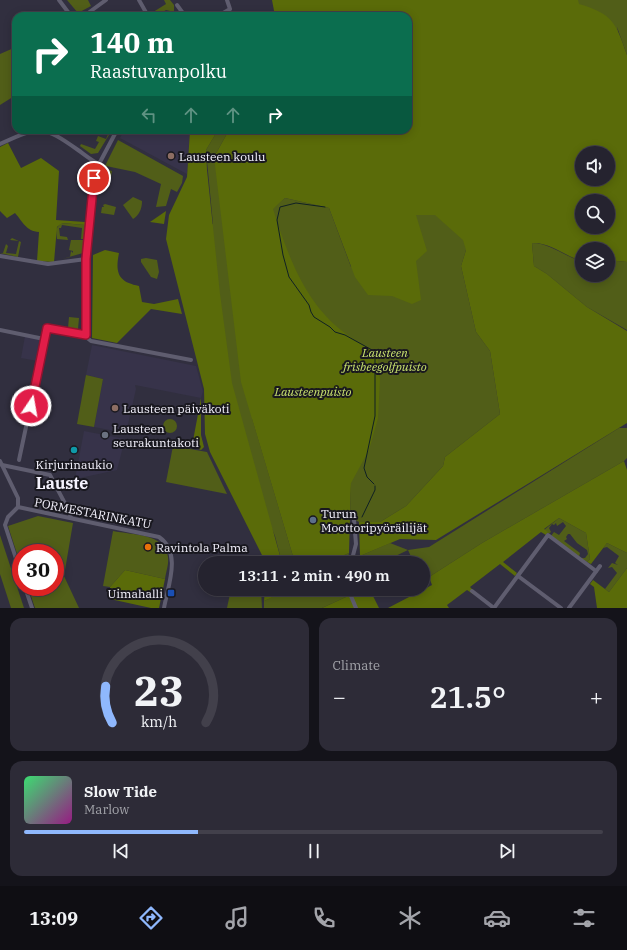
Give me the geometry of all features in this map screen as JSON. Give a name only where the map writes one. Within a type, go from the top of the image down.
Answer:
[{"type":"street","points":[[59,0],[68,12]]},
{"type":"street","points":[[90,12],[106,0]]},
{"type":"street","points":[[139,0],[146,12]]},
{"type":"street","points":[[225,12],[230,9],[227,0]]},
{"type":"street","points":[[177,5],[182,12]]},
{"type":"street","points":[[0,144],[24,134]]},
{"type":"street","points":[[54,134],[99,164]]},
{"type":"street","points":[[86,336],[86,259],[92,187],[99,164],[115,134]]},
{"type":"street","points":[[0,256],[50,264],[86,259]]},
{"type":"street","points":[[19,460],[47,328],[86,336],[104,344],[191,360]]},
{"type":"street","points":[[0,330],[44,339]]},
{"type":"street","points":[[1,463],[18,498],[18,507],[8,517],[5,525],[12,546]]},
{"type":"street","points":[[1,463],[50,475],[69,511],[71,518]]},
{"type":"street","name":"PORMESTARINKATU","points":[[18,507],[153,535],[164,541],[170,549],[172,559],[164,608]]},
{"type":"street","points":[[353,556],[356,544],[354,520]]},
{"type":"street","points":[[472,591],[494,608],[548,535],[596,571]]},
{"type":"street","points":[[569,608],[600,566]]},
{"type":"street","points":[[518,576],[561,608]]},
{"type":"street","points":[[28,596],[32,608]]},
{"type":"street","points":[[351,596],[356,608]]},
{"type":"shaded area","name":"Lausteen koulu","points":[[122,134],[190,134],[187,174],[120,138]]},
{"type":"shaded area","points":[[25,336],[42,340],[38,361],[21,358]]},
{"type":"shaded area","points":[[92,345],[196,366],[203,391],[201,398],[135,385],[136,389],[126,433],[94,427],[103,379],[86,375]]},
{"type":"shaded area","points":[[84,431],[125,439],[117,470],[75,479]]},
{"type":"green space","points":[[67,0],[88,0],[91,6],[77,12]]},
{"type":"green space","points":[[164,0],[170,0],[174,5],[174,12],[166,10],[163,12],[153,12],[166,4]]},
{"type":"green space","name":"Lausteenpuisto","points":[[272,0],[578,0],[579,4],[599,12],[612,21],[620,35],[627,55],[627,262],[615,261],[615,242],[575,242],[575,258],[550,247],[538,243],[532,243],[534,266],[547,274],[587,307],[627,331],[627,423],[436,540],[400,539],[360,556],[359,522],[380,522],[406,506],[443,466],[445,457],[500,414],[490,351],[476,332],[461,266],[466,250],[463,240],[435,215],[416,215],[427,251],[416,261],[421,300],[412,304],[392,296],[368,295],[355,277],[329,208],[285,198],[273,209],[291,259],[307,291],[328,318],[341,330],[377,354],[380,380],[378,418],[369,450],[351,483],[349,553],[342,556],[293,556],[241,382],[214,157],[227,134],[412,134],[412,12],[274,12]]},
{"type":"green space","points":[[563,0],[627,0],[627,55],[617,27],[625,67],[615,174],[615,146],[575,146],[575,186],[614,186],[613,194],[575,194],[575,234],[609,234],[609,242],[575,242],[575,247],[549,241],[466,250],[461,266],[476,332],[490,351],[500,414],[445,457],[443,466],[406,506],[380,522],[359,522],[350,517],[351,483],[252,418],[293,556],[280,556],[275,536],[227,424],[197,229],[213,224],[206,150],[216,134],[227,134],[214,157],[272,209],[285,198],[329,208],[351,267],[416,215],[424,215],[409,134],[412,134],[412,127]]},
{"type":"green space","points":[[12,49],[12,98],[0,105],[0,54]]},
{"type":"green space","points":[[110,134],[98,153],[91,154],[80,146],[81,144],[95,149],[99,142],[96,141],[98,136],[106,139]]},
{"type":"green space","points":[[190,134],[216,134],[206,150],[207,170],[220,294],[232,383],[280,556],[262,556],[210,452],[205,434],[204,389],[166,239],[169,215],[187,177]]},
{"type":"green space","points":[[118,140],[183,176],[182,183],[177,192],[171,189],[166,206],[156,207],[161,184],[135,172],[106,166],[106,169],[112,171],[111,177],[103,170]]},
{"type":"green space","points":[[8,143],[21,168],[41,158],[59,171],[56,220],[85,222],[85,225],[62,223],[57,227],[54,262],[37,261],[39,232],[28,228],[15,213],[7,218],[0,211],[0,147]]},
{"type":"green space","points":[[133,197],[142,201],[140,212],[133,219],[123,205]]},
{"type":"green space","points":[[105,204],[116,207],[114,215],[101,213],[102,207],[104,207],[103,205]]},
{"type":"green space","points":[[166,211],[164,224],[150,222]]},
{"type":"green space","points":[[61,223],[85,225],[84,239],[81,239],[82,228],[62,225],[61,228],[59,228],[60,236],[67,237],[68,240],[57,239],[56,229]]},
{"type":"green space","points":[[71,240],[84,240],[83,253],[70,257],[71,251],[73,253],[73,251],[69,250]]},
{"type":"green space","points":[[19,241],[21,242],[18,257],[0,253],[3,253],[6,244],[8,246],[6,253],[16,254]]},
{"type":"green space","points":[[532,243],[545,245],[575,259],[575,282],[615,282],[615,261],[627,262],[627,330],[587,307],[547,274],[534,266]]},
{"type":"green space","points":[[105,250],[119,253],[117,266],[120,276],[126,282],[139,286],[142,302],[154,304],[178,299],[182,314],[151,309],[117,343],[92,338],[93,255]]},
{"type":"green space","points":[[146,258],[157,260],[159,272],[157,279],[151,277],[141,262],[141,259]]},
{"type":"green space","points":[[69,317],[79,318],[78,329],[68,328]]},
{"type":"green space","points":[[86,375],[103,379],[94,427],[77,424]]},
{"type":"green space","points":[[201,398],[201,435],[204,447],[201,450],[192,446]]},
{"type":"green space","points":[[170,419],[175,421],[177,426],[175,431],[170,433],[165,431],[163,426],[165,421]]},
{"type":"green space","points":[[619,428],[627,428],[627,458],[624,461],[482,543],[430,576],[430,556],[411,556],[408,550],[429,547]]},
{"type":"green space","points":[[173,446],[207,452],[227,494],[166,482]]},
{"type":"green space","points":[[624,461],[627,470],[627,553],[607,543],[591,564],[587,562],[590,559],[586,533],[559,518],[544,529],[548,532],[546,535],[541,532],[503,562],[517,573],[515,576],[500,564],[470,587],[474,591],[473,594],[467,590],[447,605],[449,608],[388,608],[411,596],[430,596],[430,586],[432,585],[430,576],[482,543]]},
{"type":"green space","points":[[38,516],[73,523],[64,576],[64,544],[14,544],[8,526]]},
{"type":"green space","points":[[559,518],[586,533],[590,559],[587,562],[581,558],[585,558],[588,554],[587,550],[577,543],[570,534],[568,534],[566,537],[567,539],[564,541],[580,553],[579,557],[551,536],[554,532],[559,535],[566,526],[563,522],[557,526],[556,523],[554,525],[552,524],[549,528],[551,532],[547,535],[544,530]]},
{"type":"green space","points":[[113,531],[146,536],[161,543],[166,549],[168,557],[165,579],[125,570],[110,587],[103,586]]},
{"type":"green space","points":[[0,535],[12,572],[12,596],[20,596],[24,608],[11,608],[0,574]]},
{"type":"green space","points":[[390,543],[408,550],[396,556],[360,556]]},
{"type":"green space","points":[[607,543],[627,553],[627,568],[609,592],[605,589],[617,573],[612,567],[608,568],[612,563],[618,565],[615,563],[619,556],[607,547],[603,548]]},
{"type":"green space","points":[[627,568],[627,608],[597,608],[594,587],[590,584],[593,580],[609,592]]},
{"type":"green space","points":[[125,570],[165,579],[159,608],[151,608],[110,599],[110,587]]},
{"type":"green space","points":[[64,576],[79,608],[35,608],[31,596],[64,596]]},
{"type":"green space","points":[[230,596],[261,596],[262,608],[227,608]]},
{"type":"green space","points":[[264,596],[275,596],[264,601]]},
{"type":"green space","points":[[274,596],[346,597],[322,608],[264,608],[264,601]]},
{"type":"green space","points":[[373,596],[379,608],[322,608],[346,597]]},
{"type":"waterway","points":[[325,207],[296,203],[280,207],[277,220],[283,255],[289,277],[309,305],[314,317],[335,332],[345,335],[372,350],[375,355],[375,416],[364,468],[367,477],[374,484]]},
{"type":"waterway","points":[[362,517],[375,490],[375,486]]},
{"type":"place","name":"Lausteen koulu","points":[[171,156]]},
{"type":"place","name":"Lausteen päiväkoti","points":[[115,408]]},
{"type":"place","name":"Lausteen seurakuntakoti","points":[[105,435]]},
{"type":"place","name":"Kirjurinaukio","points":[[74,450]]},
{"type":"place","name":"Turun Moottoripyöräilijät","points":[[313,520]]},
{"type":"place","name":"Ravintola Palma","points":[[148,547]]},
{"type":"place","name":"Uimahalli","points":[[171,593]]},
{"type":"district","name":"Lauste","points":[[62,483]]},
{"type":"route","points":[[31,406],[47,328],[86,335],[86,259],[91,194],[94,178]]},
{"type":"park label","name":"Lausteen frisbeegolfpuisto","points":[[385,359]]}]
